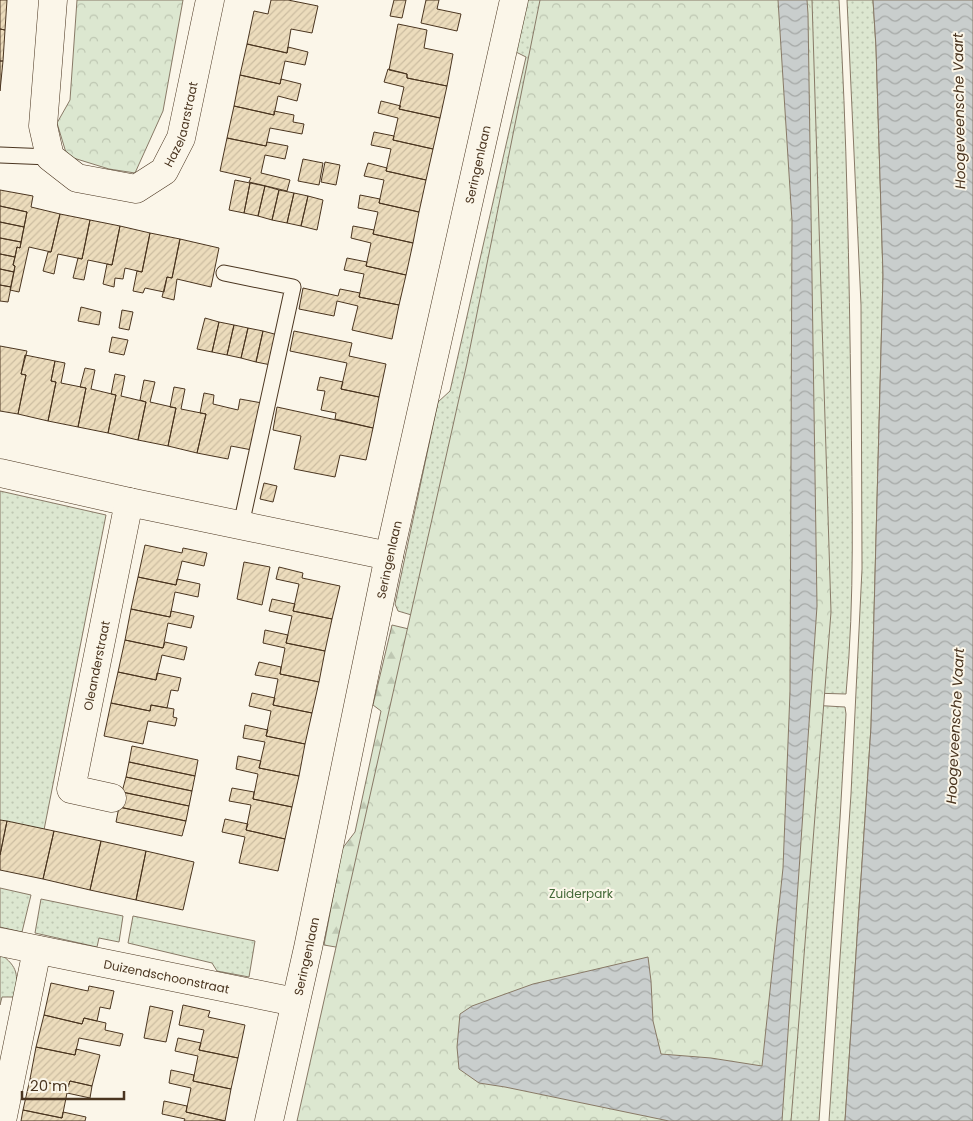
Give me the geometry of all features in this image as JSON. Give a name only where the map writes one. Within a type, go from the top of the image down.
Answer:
[{"type":"street","points":[[50,157],[43,126],[53,0]]},
{"type":"street","name":"Hazelaarstraat","points":[[50,157],[77,178],[136,189],[164,171],[181,138],[210,0]]},
{"type":"street","name":"Seringenlaan","points":[[269,1121],[308,948],[389,556],[514,0]]},
{"type":"street","points":[[0,473],[389,556]]},
{"type":"street","name":"Oleanderstraat","points":[[112,798],[71,789],[129,502]]},
{"type":"street","name":"Duizendschoonstraat","points":[[0,942],[295,1002]]},
{"type":"street","points":[[2,1121],[37,950]]},
{"type":"lane","points":[[0,155],[50,157]]},
{"type":"lane","points":[[224,273],[293,287],[241,525]]},
{"type":"green space","points":[[77,0],[183,0],[163,111],[135,173],[109,169],[67,156],[57,123],[70,100]]},
{"type":"green space","points":[[524,0],[575,0],[435,622],[398,611],[395,604],[438,402],[450,391],[526,57],[514,51]]},
{"type":"green space","name":"Zuiderpark","points":[[540,0],[812,0],[831,612],[791,1121],[297,1121],[467,363]]},
{"type":"green space","points":[[807,0],[839,0],[847,202],[852,476],[851,622],[846,694],[811,693]]},
{"type":"green space","points":[[847,0],[873,0],[883,275],[871,727],[845,1121],[829,1121],[851,794],[862,569],[861,305]]},
{"type":"green space","points":[[0,491],[106,515],[43,835],[0,826]]},
{"type":"green space","points":[[392,625],[438,636],[394,957],[324,945],[342,849],[355,832],[381,711],[373,705]]},
{"type":"green space","points":[[810,705],[845,707],[840,819],[819,1121],[782,1121]]},
{"type":"green space","points":[[0,888],[31,895],[22,932],[0,927]]},
{"type":"green space","points":[[41,899],[123,916],[119,942],[99,938],[97,947],[35,933]]},
{"type":"green space","points":[[133,916],[255,941],[249,977],[217,971],[212,963],[128,943]]},
{"type":"green space","points":[[3,956],[15,970],[16,984],[15,997],[2,997],[0,1005],[0,957]]},
{"type":"water","points":[[778,0],[807,0],[808,14],[817,606],[782,1121],[669,1121],[479,1083],[459,1069],[457,1047],[460,1014],[472,1006],[533,984],[648,957],[653,1021],[661,1054],[711,1058],[762,1066],[783,868],[790,692],[792,221]]},
{"type":"water","name":"Hoogeveensche Vaart","points":[[873,0],[973,0],[973,1121],[845,1121],[871,727],[883,275]]},
{"type":"building","points":[[0,0],[7,0],[5,30],[0,29]]},
{"type":"building","points":[[271,0],[288,0],[318,6],[312,33],[291,29],[287,53],[247,44],[254,11],[268,14]]},
{"type":"building","points":[[394,0],[406,0],[402,18],[390,16]]},
{"type":"building","points":[[426,0],[439,0],[437,9],[461,14],[457,31],[421,23]]},
{"type":"building","points":[[398,24],[427,30],[424,48],[453,54],[447,86],[407,78],[407,74],[389,70]]},
{"type":"building","points":[[0,29],[5,30],[3,61],[0,61]]},
{"type":"building","points":[[247,44],[287,53],[288,47],[308,52],[305,65],[285,61],[280,84],[240,75]]},
{"type":"building","points":[[0,61],[3,61],[0,91]]},
{"type":"building","points":[[388,69],[407,74],[407,78],[447,86],[440,118],[399,109],[404,87],[384,82]]},
{"type":"building","points":[[240,75],[280,84],[281,79],[301,84],[297,101],[278,96],[274,115],[234,106]]},
{"type":"building","points":[[381,101],[401,106],[399,109],[440,118],[433,149],[393,140],[398,118],[378,113]]},
{"type":"building","points":[[234,106],[274,115],[274,111],[294,115],[293,122],[304,124],[302,134],[270,128],[266,146],[227,138]]},
{"type":"building","points":[[374,132],[394,136],[393,140],[433,149],[426,180],[386,171],[391,149],[371,145]]},
{"type":"building","points":[[227,138],[266,146],[267,142],[288,146],[285,159],[265,155],[261,173],[290,180],[287,191],[249,182],[251,178],[220,171]]},
{"type":"building","points":[[303,159],[323,163],[319,185],[298,181]]},
{"type":"building","points":[[325,162],[340,165],[336,185],[321,182]]},
{"type":"building","points":[[368,163],[387,168],[386,171],[426,180],[419,212],[379,203],[384,180],[364,176]]},
{"type":"building","points":[[235,180],[250,183],[244,213],[229,210]]},
{"type":"building","points":[[250,183],[265,186],[258,216],[244,213]]},
{"type":"building","points":[[265,186],[279,190],[272,220],[258,216]]},
{"type":"building","points":[[0,190],[33,196],[31,207],[60,214],[51,252],[29,247],[19,292],[10,290],[15,266],[13,265],[17,247],[20,248],[27,212],[0,206]]},
{"type":"building","points":[[279,190],[294,193],[287,223],[272,220]]},
{"type":"building","points":[[294,193],[308,196],[301,226],[287,223]]},
{"type":"building","points":[[360,195],[380,199],[379,203],[419,212],[413,243],[373,234],[378,212],[358,208]]},
{"type":"building","points":[[308,196],[323,200],[317,230],[301,226]]},
{"type":"building","points":[[0,206],[27,212],[24,227],[0,222]]},
{"type":"building","points":[[60,214],[90,220],[82,259],[58,254],[54,274],[43,271],[48,252],[51,252]]},
{"type":"building","points":[[90,220],[120,226],[112,265],[88,260],[84,280],[73,278],[78,258],[82,259]]},
{"type":"building","points":[[0,222],[24,227],[21,242],[0,238]]},
{"type":"building","points":[[120,226],[150,233],[142,272],[125,268],[123,279],[115,278],[114,287],[103,284],[107,264],[112,265]]},
{"type":"building","points":[[353,226],[374,230],[373,234],[413,243],[406,275],[366,266],[371,243],[351,238]]},
{"type":"building","points":[[150,233],[180,239],[172,278],[167,277],[164,292],[145,288],[143,293],[133,291],[137,271],[142,272]]},
{"type":"building","points":[[0,238],[21,242],[20,248],[17,247],[15,257],[0,254]]},
{"type":"building","points":[[180,239],[219,248],[211,287],[177,279],[174,300],[162,297],[167,277],[172,278]]},
{"type":"building","points":[[0,254],[15,257],[14,272],[0,269]]},
{"type":"building","points":[[347,258],[367,262],[366,266],[406,275],[399,305],[359,297],[364,274],[344,270]]},
{"type":"building","points":[[0,269],[14,272],[11,287],[0,285]]},
{"type":"building","points":[[0,285],[11,287],[8,302],[0,301]]},
{"type":"building","points":[[303,288],[338,296],[340,289],[360,293],[359,297],[399,305],[392,339],[352,330],[358,306],[337,301],[334,316],[299,309]]},
{"type":"building","points":[[81,307],[101,312],[99,325],[78,321]]},
{"type":"building","points":[[122,310],[133,312],[129,330],[119,328]]},
{"type":"building","points":[[205,318],[219,322],[212,352],[197,349]]},
{"type":"building","points":[[219,322],[234,325],[227,355],[212,352]]},
{"type":"building","points":[[234,325],[248,328],[241,358],[227,355]]},
{"type":"building","points":[[248,328],[263,331],[256,362],[241,358]]},
{"type":"building","points":[[263,331],[278,335],[271,365],[256,362]]},
{"type":"building","points":[[294,331],[352,343],[349,356],[386,364],[379,397],[341,389],[347,363],[290,351]]},
{"type":"building","points":[[112,337],[128,340],[124,355],[109,352]]},
{"type":"building","points":[[0,346],[27,351],[21,374],[26,375],[18,414],[0,411]]},
{"type":"building","points":[[25,355],[55,361],[51,381],[56,382],[48,421],[18,414],[26,375],[21,374]]},
{"type":"building","points":[[55,361],[65,363],[61,383],[86,388],[78,427],[48,421],[56,382],[51,381]]},
{"type":"building","points":[[85,368],[95,370],[91,389],[116,395],[108,433],[78,427],[86,388],[80,387]]},
{"type":"building","points":[[115,374],[125,376],[121,396],[146,402],[138,440],[108,433],[116,395],[111,394]]},
{"type":"building","points":[[320,377],[343,382],[341,389],[379,397],[373,428],[335,419],[336,413],[321,410],[325,391],[317,390]]},
{"type":"building","points":[[144,380],[155,382],[150,402],[176,408],[168,446],[138,440],[146,402],[140,400]]},
{"type":"building","points":[[174,387],[185,389],[181,409],[206,414],[197,453],[168,446],[176,408],[170,407]]},
{"type":"building","points":[[204,393],[214,395],[213,404],[238,410],[240,399],[262,403],[252,450],[231,446],[228,459],[197,453],[206,414],[200,413]]},
{"type":"building","points":[[277,407],[373,428],[366,460],[340,455],[335,477],[294,469],[301,436],[273,430]]},
{"type":"building","points":[[264,483],[277,486],[273,502],[260,499]]},
{"type":"building","points":[[145,545],[182,553],[183,548],[207,553],[204,566],[182,561],[176,585],[138,577]]},
{"type":"building","points":[[244,562],[270,567],[262,605],[237,599]]},
{"type":"building","points":[[279,567],[303,573],[302,578],[340,586],[332,619],[293,611],[299,584],[276,579]]},
{"type":"building","points":[[138,577],[176,585],[177,579],[200,584],[198,597],[175,592],[170,617],[131,609]]},
{"type":"building","points":[[272,599],[295,604],[293,611],[332,619],[325,651],[286,643],[292,616],[269,611]]},
{"type":"building","points":[[131,609],[170,617],[171,611],[194,616],[191,628],[168,623],[163,648],[125,640]]},
{"type":"building","points":[[265,630],[288,635],[286,643],[325,651],[319,682],[280,674],[285,648],[263,643]]},
{"type":"building","points":[[125,640],[163,648],[165,642],[187,647],[184,660],[162,655],[156,680],[118,672]]},
{"type":"building","points":[[259,662],[281,667],[280,674],[319,682],[312,713],[273,705],[278,679],[255,675]]},
{"type":"building","points":[[118,672],[156,680],[157,673],[181,678],[178,691],[171,690],[167,708],[151,705],[150,711],[111,703]]},
{"type":"building","points":[[252,693],[275,698],[273,705],[312,713],[305,744],[266,736],[271,711],[249,706]]},
{"type":"building","points":[[111,703],[150,711],[151,705],[174,709],[173,717],[177,718],[175,726],[148,721],[143,744],[104,736]]},
{"type":"building","points":[[245,725],[268,730],[266,736],[305,744],[299,776],[259,768],[265,742],[243,738]]},
{"type":"building","points":[[132,746],[198,760],[195,776],[129,762]]},
{"type":"building","points":[[238,756],[261,761],[259,768],[299,776],[292,807],[253,799],[258,774],[236,769]]},
{"type":"building","points":[[129,762],[195,776],[192,791],[126,777]]},
{"type":"building","points":[[126,777],[192,791],[189,806],[122,792]]},
{"type":"building","points":[[232,788],[254,792],[253,799],[292,807],[285,839],[246,830],[251,805],[229,801]]},
{"type":"building","points":[[122,792],[189,806],[186,821],[119,807]]},
{"type":"building","points":[[119,807],[186,821],[182,836],[116,822]]},
{"type":"building","points":[[225,819],[248,824],[246,830],[285,839],[278,871],[239,863],[245,837],[222,832]]},
{"type":"building","points":[[0,820],[7,821],[0,855]]},
{"type":"building","points":[[7,821],[54,831],[43,879],[0,870],[0,855]]},
{"type":"building","points":[[54,831],[101,841],[90,890],[43,879]]},
{"type":"building","points":[[101,841],[146,851],[136,900],[90,890]]},
{"type":"building","points":[[146,851],[194,862],[183,910],[136,900]]},
{"type":"building","points":[[51,983],[88,991],[89,986],[114,991],[110,1009],[100,1007],[97,1021],[84,1018],[82,1024],[44,1015]]},
{"type":"building","points":[[183,1005],[210,1011],[208,1017],[245,1025],[238,1058],[199,1050],[204,1030],[179,1025]]},
{"type":"building","points":[[150,1006],[173,1011],[166,1042],[144,1038]]},
{"type":"building","points":[[44,1015],[82,1024],[84,1018],[106,1023],[105,1030],[123,1034],[120,1046],[79,1038],[75,1055],[36,1047]]},
{"type":"building","points":[[178,1038],[201,1043],[199,1050],[238,1058],[231,1089],[193,1081],[198,1056],[175,1051]]},
{"type":"building","points":[[36,1047],[75,1055],[76,1049],[100,1055],[92,1086],[70,1081],[68,1087],[30,1079]]},
{"type":"building","points":[[171,1070],[194,1075],[193,1081],[231,1089],[225,1121],[186,1112],[191,1088],[169,1083]]},
{"type":"building","points":[[30,1079],[68,1087],[70,1081],[92,1086],[90,1098],[67,1093],[62,1118],[23,1110]]},
{"type":"building","points":[[164,1101],[187,1106],[186,1112],[225,1121],[184,1121],[185,1119],[162,1114]]},
{"type":"building","points":[[23,1110],[62,1118],[63,1112],[86,1117],[85,1121],[21,1121]]}]
